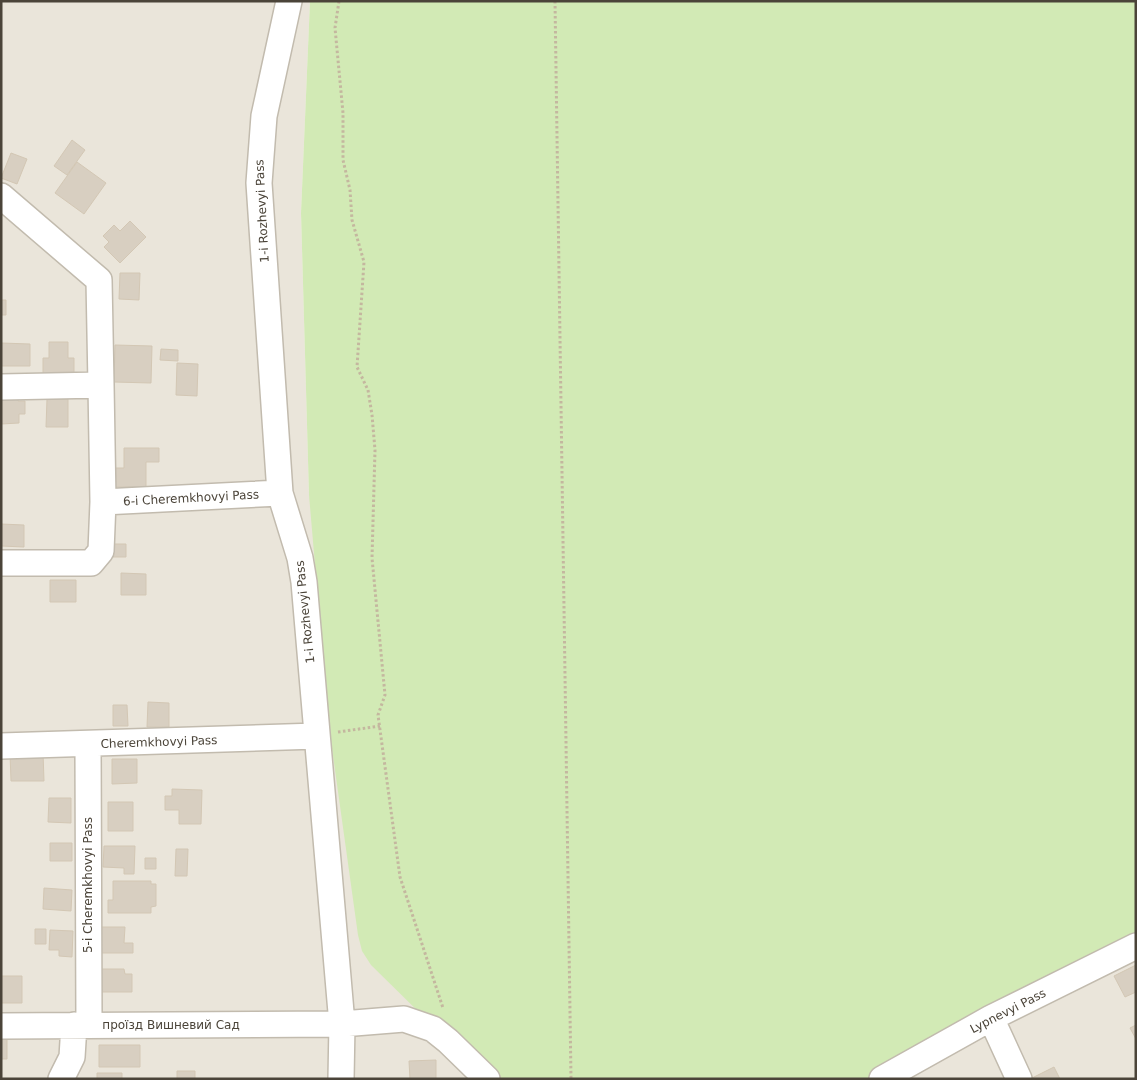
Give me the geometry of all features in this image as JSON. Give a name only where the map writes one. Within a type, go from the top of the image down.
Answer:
[{"type":"street","name":"1-i Rozhevyi Pass","points":[[289,1],[264,116],[259,183],[280,493],[300,558],[304,582],[342,1024],[341,1079]]},
{"type":"street","points":[[1,196],[99,280],[103,502],[101,551],[91,563],[1,563]]},
{"type":"street","points":[[1,387],[101,385]]},
{"type":"street","name":"6-i Cheremkhovyi Pass","points":[[103,502],[280,493]]},
{"type":"street","name":"Cheremkhovyi Pass","points":[[1,746],[317,736]]},
{"type":"street","name":"5-i Cheremkhovyi Pass","points":[[70,1072],[81,1025],[88,744]]},
{"type":"street","name":"Lypnevyi Pass","points":[[882,1079],[991,1018],[1136,946]]},
{"type":"street","points":[[991,1018],[1019,1079]]},
{"type":"street","points":[[342,1024],[404,1019],[428,1027],[448,1041],[487,1079]]},
{"type":"street","name":"проїзд Вишневий Сад","points":[[1,1026],[342,1024]]},
{"type":"path","points":[[339,1],[334,28],[343,113],[343,160],[350,190],[352,220],[364,262],[357,367],[368,390],[375,450],[372,558],[385,695],[378,715],[400,877],[442,1003],[448,1041]]},
{"type":"path","points":[[555,1],[571,1079]]},
{"type":"path","points":[[317,736],[380,726]]},
{"type":"shaded area","points":[[1,1],[310,1],[301,213],[309,495],[487,1079],[1,1079]]},
{"type":"shaded area","points":[[1136,946],[1136,1079],[882,1079]]},
{"type":"green space","points":[[310,1],[1136,1],[1136,946],[882,1079],[487,1079],[371,965],[362,951],[358,935],[329,727],[309,495],[301,213]]},
{"type":"building","points":[[72,140],[85,150],[67,175],[54,166]]},
{"type":"building","points":[[11,153],[27,159],[17,184],[1,178]]},
{"type":"building","points":[[77,162],[106,183],[84,214],[55,193]]},
{"type":"building","points":[[130,221],[146,237],[120,263],[104,247],[109,242],[103,236],[114,225],[120,231]]},
{"type":"building","points":[[120,273],[140,273],[139,300],[119,299]]},
{"type":"building","points":[[1,300],[6,300],[6,315],[1,315]]},
{"type":"building","points":[[49,342],[68,342],[68,358],[74,358],[74,376],[43,376],[43,358],[49,358]]},
{"type":"building","points":[[1,343],[30,344],[30,366],[1,366]]},
{"type":"building","points":[[115,345],[152,346],[151,383],[114,382]]},
{"type":"building","points":[[161,349],[178,350],[178,361],[160,360]]},
{"type":"building","points":[[177,363],[198,364],[197,396],[176,395]]},
{"type":"building","points":[[19,392],[18,401],[25,401],[25,414],[19,414],[19,423],[1,424],[1,393]]},
{"type":"building","points":[[47,399],[68,399],[68,427],[46,427]]},
{"type":"building","points":[[124,448],[159,448],[159,462],[146,462],[146,487],[114,487],[114,468],[124,468]]},
{"type":"building","points":[[1,524],[24,525],[24,547],[1,546]]},
{"type":"building","points":[[113,544],[126,544],[126,557],[113,557]]},
{"type":"building","points":[[121,573],[146,574],[146,595],[121,595]]},
{"type":"building","points":[[50,580],[76,580],[76,602],[50,602]]},
{"type":"building","points":[[148,702],[169,703],[169,727],[147,727]]},
{"type":"building","points":[[113,705],[127,705],[128,726],[113,726]]},
{"type":"building","points":[[43,752],[44,781],[11,781],[10,753]]},
{"type":"building","points":[[112,759],[137,759],[137,783],[112,784]]},
{"type":"building","points":[[172,789],[202,790],[201,824],[179,824],[179,810],[165,810],[165,796],[172,796]]},
{"type":"building","points":[[49,798],[71,798],[71,823],[48,822]]},
{"type":"building","points":[[108,802],[133,802],[133,831],[108,831]]},
{"type":"building","points":[[50,843],[72,843],[72,861],[50,861]]},
{"type":"building","points":[[104,846],[135,846],[134,874],[124,874],[124,868],[103,867]]},
{"type":"building","points":[[176,849],[188,849],[187,876],[175,876]]},
{"type":"building","points":[[145,858],[156,858],[156,869],[145,869]]},
{"type":"building","points":[[113,881],[151,881],[151,884],[156,884],[156,906],[151,907],[151,913],[108,913],[108,900],[113,900]]},
{"type":"building","points":[[44,888],[72,890],[71,911],[43,909]]},
{"type":"building","points":[[99,927],[125,927],[124,943],[133,943],[133,953],[99,953]]},
{"type":"building","points":[[35,929],[46,929],[46,944],[35,944]]},
{"type":"building","points":[[50,930],[73,931],[72,957],[59,956],[59,950],[49,950]]},
{"type":"building","points":[[1136,965],[1136,992],[1125,997],[1114,976]]},
{"type":"building","points":[[95,969],[124,969],[125,974],[132,974],[132,992],[95,992]]},
{"type":"building","points":[[1,976],[22,976],[22,1003],[1,1003]]},
{"type":"building","points":[[1136,1025],[1136,1039],[1130,1028]]},
{"type":"building","points":[[7,1034],[7,1059],[1,1059],[1,1035]]},
{"type":"building","points":[[99,1045],[140,1045],[140,1067],[99,1067]]},
{"type":"building","points":[[436,1060],[436,1079],[410,1079],[409,1061]]},
{"type":"building","points":[[1054,1067],[1060,1079],[1030,1079]]},
{"type":"building","points":[[177,1071],[195,1071],[195,1079],[177,1079]]},
{"type":"building","points":[[97,1073],[122,1073],[122,1079],[97,1079]]}]
